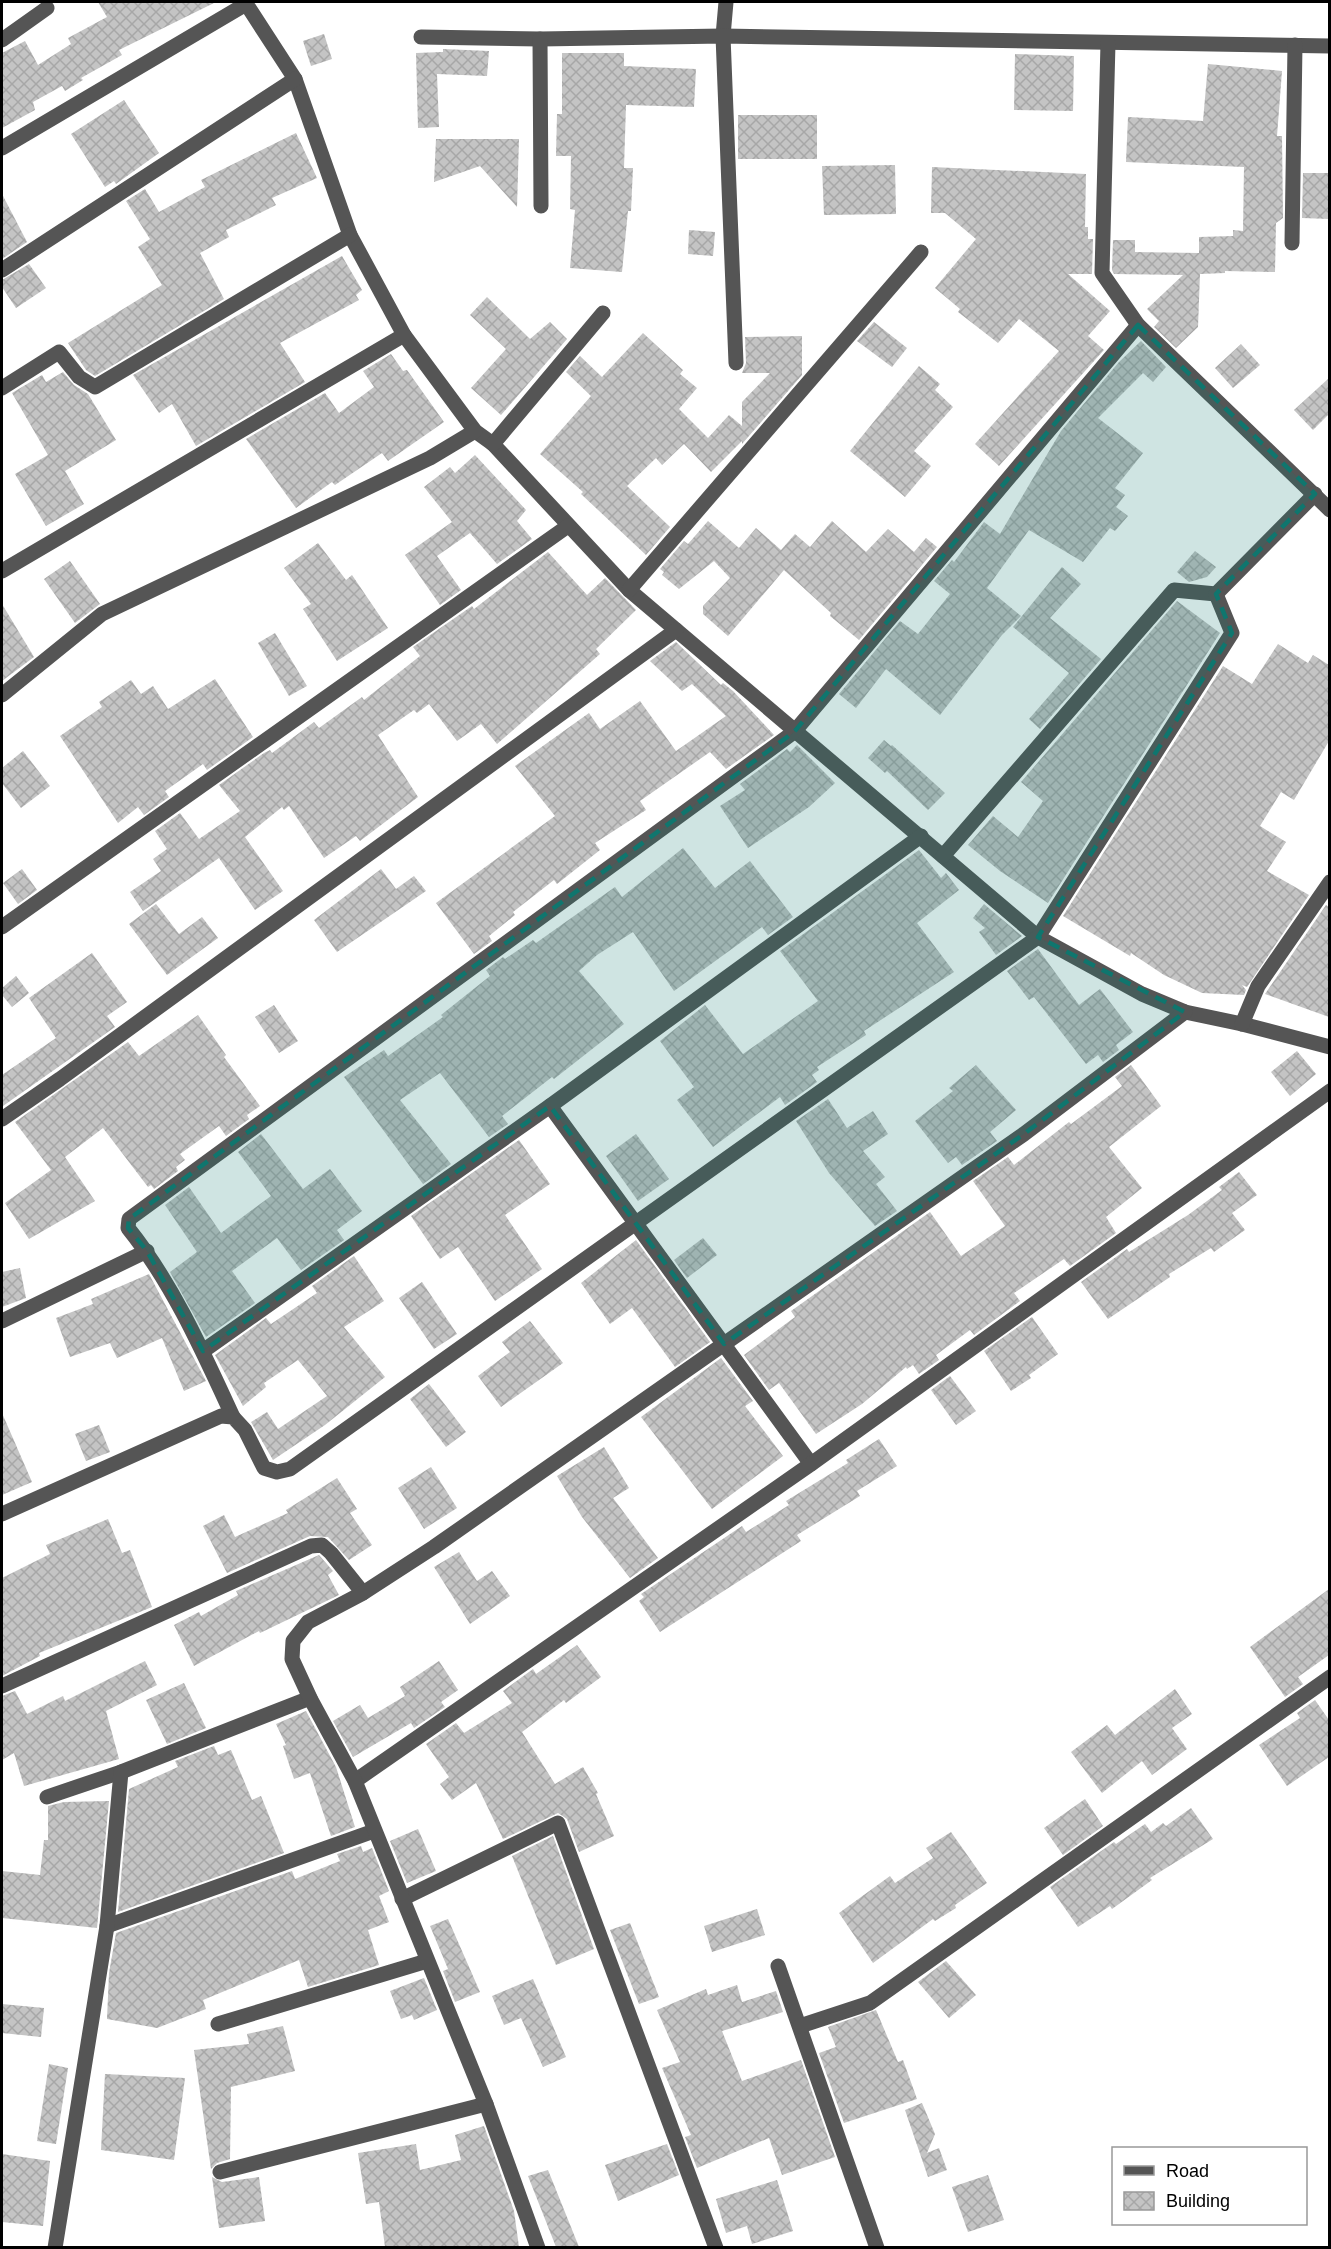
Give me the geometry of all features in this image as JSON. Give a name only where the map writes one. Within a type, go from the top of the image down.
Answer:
[{"type":"street","points":[[726,2],[723,36],[736,363]]},
{"type":"street","points":[[2,148],[246,3],[295,79],[350,235],[404,335],[475,431],[493,444],[629,590],[794,732],[921,836],[1038,938],[1142,994],[1185,1012],[1242,1023],[1329,1047]]},
{"type":"street","points":[[2,40],[47,8]]},
{"type":"street","points":[[421,37],[540,39],[723,36],[1329,46]]},
{"type":"street","points":[[540,39],[541,206]]},
{"type":"street","points":[[1108,43],[1102,273],[1138,325],[1329,510]]},
{"type":"street","points":[[1292,243],[1295,45]]},
{"type":"street","points":[[2,270],[295,79]]},
{"type":"street","points":[[2,388],[59,352],[79,377],[95,387],[350,235]]},
{"type":"street","points":[[629,590],[921,252]]},
{"type":"street","points":[[493,444],[603,313]]},
{"type":"street","points":[[1138,325],[794,732],[129,1219],[128,1228],[147,1251],[202,1351],[233,1416],[245,1430],[264,1468],[277,1472],[290,1468],[1038,938],[1232,633],[1216,594]]},
{"type":"street","points":[[2,571],[404,335]]},
{"type":"street","points":[[2,695],[102,615],[430,458],[475,431]]},
{"type":"street","points":[[1216,594],[1315,494]]},
{"type":"street","points":[[2,927],[568,526]]},
{"type":"street","points":[[943,856],[1174,590],[1216,594]]},
{"type":"street","points":[[2,1119],[80,1065],[676,630]]},
{"type":"street","points":[[202,1351],[549,1106],[921,836]]},
{"type":"street","points":[[1242,1023],[1258,986],[1329,882]]},
{"type":"street","points":[[538,2247],[486,2104],[355,1782],[292,1659],[292,1641],[308,1622],[363,1593],[434,1547],[1024,1134],[1185,1012]]},
{"type":"street","points":[[355,1782],[812,1464],[1329,1091]]},
{"type":"street","points":[[549,1106],[812,1464]]},
{"type":"street","points":[[2,1321],[147,1251]]},
{"type":"street","points":[[2,1514],[221,1416],[233,1416]]},
{"type":"street","points":[[2,1686],[311,1546],[322,1545],[331,1553],[363,1593]]},
{"type":"street","points":[[800,2026],[870,2003],[1329,1677]]},
{"type":"street","points":[[47,1797],[121,1772],[310,1698]]},
{"type":"street","points":[[55,2247],[107,1926],[121,1772]]},
{"type":"street","points":[[402,1899],[558,1823],[716,2247]]},
{"type":"street","points":[[107,1926],[374,1831]]},
{"type":"street","points":[[218,2024],[427,1961]]},
{"type":"street","points":[[778,1966],[877,2247]]},
{"type":"street","points":[[220,2172],[486,2104]]},
{"type":"highlighted area","points":[[1138,325],[1315,494],[1216,594],[1232,633],[1038,937],[1185,1012],[1024,1134],[724,1344],[550,1106],[203,1351],[147,1251],[128,1228],[129,1219],[794,732]]},
{"type":"building","points":[[98,2],[216,2],[119,50],[122,55],[81,78],[83,80],[65,91],[62,86],[33,102],[35,110],[2,128],[2,53],[25,41],[38,65],[71,44],[68,38],[107,17]]},
{"type":"building","points":[[324,34],[332,59],[311,66],[303,41]]},
{"type":"building","points":[[443,49],[489,51],[487,76],[437,74],[439,127],[418,128],[416,53],[443,52]]},
{"type":"building","points":[[562,53],[624,53],[624,66],[696,69],[694,107],[626,105],[624,168],[633,168],[631,211],[628,211],[622,272],[570,268],[575,210],[570,209],[571,156],[556,156],[557,114],[562,114]]},
{"type":"building","points":[[1015,54],[1074,56],[1073,111],[1014,110]]},
{"type":"building","points":[[1208,64],[1282,71],[1277,136],[1282,136],[1283,218],[1276,223],[1275,272],[1225,271],[1225,273],[1200,274],[1198,327],[1176,348],[1154,327],[1159,321],[1147,309],[1183,275],[1114,274],[1112,270],[1113,240],[1135,240],[1135,252],[1199,253],[1199,237],[1233,236],[1233,230],[1243,231],[1244,167],[1126,162],[1128,117],[1203,121]]},
{"type":"building","points":[[124,100],[159,153],[116,184],[114,181],[105,187],[71,134]]},
{"type":"building","points":[[738,115],[817,115],[817,159],[738,159]]},
{"type":"building","points":[[296,133],[317,178],[272,198],[276,205],[226,230],[229,237],[200,253],[224,299],[95,376],[86,370],[68,343],[162,285],[138,247],[150,239],[126,201],[145,189],[159,212],[205,187],[201,180]]},
{"type":"building","points":[[436,139],[519,139],[517,207],[480,166],[434,182]]},
{"type":"building","points":[[895,165],[896,214],[824,215],[822,166]]},
{"type":"building","points":[[932,167],[1086,174],[1085,227],[1088,227],[1088,239],[1093,239],[1092,274],[1068,274],[1110,311],[1088,336],[1104,350],[999,466],[975,444],[1059,351],[1019,319],[998,343],[958,312],[960,309],[935,288],[976,239],[945,213],[931,213]]},
{"type":"building","points":[[1303,173],[1329,173],[1329,219],[1302,218]]},
{"type":"building","points":[[2,194],[27,242],[2,259]]},
{"type":"building","points":[[689,230],[715,232],[713,256],[688,254]]},
{"type":"building","points":[[342,256],[362,290],[356,295],[359,300],[280,343],[305,382],[196,446],[172,404],[159,413],[133,375]]},
{"type":"building","points":[[29,264],[46,288],[16,308],[2,287],[2,280]]},
{"type":"building","points":[[487,297],[530,339],[550,322],[567,339],[501,415],[471,388],[506,349],[470,315]]},
{"type":"building","points":[[874,322],[907,348],[892,367],[857,341]]},
{"type":"building","points":[[643,333],[683,370],[680,374],[697,388],[679,409],[708,438],[729,415],[742,426],[742,402],[770,373],[742,373],[746,363],[745,337],[802,336],[802,375],[742,444],[742,441],[711,472],[684,444],[662,465],[656,458],[627,486],[670,527],[646,555],[581,494],[583,492],[540,454],[591,396],[566,372],[580,356],[602,377]]},
{"type":"building","points":[[1141,341],[1166,367],[1153,382],[1143,373],[1098,418],[1143,453],[1115,488],[1125,495],[1116,507],[1128,516],[1115,531],[1110,528],[1083,562],[1029,530],[987,588],[1021,616],[1002,635],[940,715],[886,669],[856,708],[839,694],[900,621],[918,634],[950,594],[934,581],[952,560],[954,562],[984,522],[1000,534],[1061,431],[1119,362]]},
{"type":"building","points":[[1241,344],[1260,365],[1233,388],[1215,368]]},
{"type":"building","points":[[391,354],[403,371],[407,370],[444,422],[388,461],[382,453],[335,485],[332,482],[296,508],[246,439],[325,393],[339,413],[374,387],[363,371]]},
{"type":"building","points":[[919,366],[940,384],[935,390],[953,407],[914,451],[931,466],[905,497],[850,451]]},
{"type":"building","points":[[63,372],[74,385],[88,394],[116,440],[65,471],[84,504],[46,526],[15,474],[48,455],[12,393],[42,375],[46,382]]},
{"type":"building","points":[[1329,378],[1329,414],[1313,430],[1294,410]]},
{"type":"building","points":[[475,455],[526,510],[517,521],[532,539],[497,564],[470,533],[437,556],[461,590],[440,605],[405,555],[452,522],[424,487],[450,467],[455,473]]},
{"type":"building","points":[[708,521],[739,548],[756,528],[781,550],[795,534],[810,547],[832,521],[866,552],[888,529],[914,552],[926,538],[937,547],[859,640],[830,616],[831,613],[784,570],[728,636],[703,614],[703,606],[730,578],[714,561],[679,589],[662,575],[664,572],[660,569],[684,541],[688,544]]},
{"type":"building","points":[[318,543],[346,580],[352,575],[388,628],[337,661],[303,609],[311,604],[284,568]]},
{"type":"building","points":[[1195,551],[1216,567],[1207,577],[1189,582],[1177,572]]},
{"type":"building","points":[[548,552],[587,595],[605,578],[636,610],[596,649],[600,654],[497,744],[481,724],[457,741],[429,704],[417,713],[414,710],[378,735],[418,797],[360,841],[356,836],[324,858],[289,806],[284,810],[282,807],[245,837],[283,891],[255,910],[219,858],[143,911],[130,892],[161,871],[153,859],[167,849],[155,831],[180,813],[199,839],[240,811],[219,785],[264,753],[270,750],[272,753],[314,722],[319,728],[362,697],[364,700],[420,656],[413,647],[472,606],[474,609]]},
{"type":"building","points":[[70,561],[100,604],[75,623],[44,579]]},
{"type":"building","points":[[1062,567],[1081,584],[1050,618],[1101,659],[1040,729],[1029,719],[1069,673],[1013,627]]},
{"type":"building","points":[[1177,601],[1220,633],[1048,903],[1000,871],[968,845],[993,816],[1018,837],[1043,801],[1021,782]]},
{"type":"building","points":[[2,604],[34,657],[2,681]]},
{"type":"building","points":[[275,633],[307,686],[289,696],[258,643]]},
{"type":"building","points":[[676,642],[721,685],[723,683],[733,691],[774,735],[726,769],[710,752],[640,801],[646,810],[595,843],[600,850],[557,884],[554,880],[513,912],[515,915],[489,936],[492,941],[474,954],[436,903],[555,816],[515,766],[589,713],[600,729],[640,701],[676,751],[726,716],[692,684],[682,691],[650,661]]},
{"type":"building","points":[[1278,644],[1308,663],[1313,655],[1329,665],[1329,741],[1294,800],[1281,792],[1260,826],[1286,842],[1267,871],[1309,895],[1247,987],[1242,985],[1246,990],[1244,995],[1202,993],[1164,975],[1131,953],[1130,956],[1063,916],[1223,666],[1252,684]]},
{"type":"building","points":[[215,679],[253,737],[207,770],[203,764],[165,791],[169,797],[144,815],[138,807],[118,823],[60,736],[102,707],[99,702],[131,680],[141,694],[153,686],[168,709]]},
{"type":"building","points":[[884,740],[945,793],[928,810],[887,771],[885,773],[868,758]]},
{"type":"building","points":[[797,745],[835,783],[809,807],[748,848],[720,806],[745,790],[740,784],[787,749],[790,752]]},
{"type":"building","points":[[23,751],[50,786],[21,808],[2,783],[2,768]]},
{"type":"building","points":[[683,848],[715,888],[750,861],[793,917],[768,935],[762,927],[674,991],[633,932],[597,955],[579,971],[624,1024],[502,1116],[508,1124],[489,1137],[440,1073],[400,1100],[451,1164],[423,1184],[344,1077],[384,1050],[388,1056],[443,1017],[441,1015],[490,976],[486,970],[503,957],[505,959],[533,940],[536,943],[615,887],[622,897]]},
{"type":"building","points":[[919,850],[941,878],[946,873],[959,890],[917,923],[954,972],[864,1031],[866,1035],[817,1067],[819,1070],[812,1075],[817,1082],[785,1105],[780,1097],[713,1147],[677,1100],[694,1087],[660,1041],[705,1005],[743,1054],[818,1001],[780,951]]},
{"type":"building","points":[[22,869],[37,890],[18,904],[3,883]]},
{"type":"building","points":[[381,869],[396,889],[414,876],[426,891],[337,952],[314,920]]},
{"type":"building","points":[[156,904],[179,934],[202,917],[218,938],[167,975],[129,924]]},
{"type":"building","points":[[984,904],[1022,936],[996,955],[979,932],[985,928],[973,918]]},
{"type":"building","points":[[1326,905],[1329,907],[1329,1017],[1265,994]]},
{"type":"building","points":[[1038,949],[1079,1005],[1100,989],[1133,1032],[1116,1045],[1119,1050],[1103,1062],[1098,1055],[1086,1064],[1034,997],[1029,1000],[1007,971]]},
{"type":"building","points":[[92,953],[127,1002],[107,1016],[115,1027],[3,1106],[2,1075],[56,1038],[29,998]]},
{"type":"building","points":[[16,976],[29,993],[12,1007],[2,995],[2,988]]},
{"type":"building","points":[[274,1005],[298,1041],[279,1053],[255,1017]]},
{"type":"building","points":[[198,1015],[226,1055],[224,1057],[260,1106],[247,1115],[249,1119],[226,1136],[219,1126],[180,1154],[185,1160],[176,1167],[178,1171],[154,1189],[151,1185],[148,1187],[103,1128],[65,1157],[95,1201],[29,1239],[5,1203],[51,1170],[15,1122],[128,1042],[139,1056]]},
{"type":"building","points":[[1297,1051],[1316,1074],[1290,1096],[1271,1072]]},
{"type":"building","points":[[976,1065],[1016,1110],[990,1132],[997,1141],[962,1165],[956,1157],[948,1163],[915,1121],[953,1091],[949,1088]]},
{"type":"building","points":[[1131,1065],[1161,1106],[1109,1147],[1142,1188],[1106,1217],[1116,1233],[1070,1266],[1064,1259],[1014,1293],[1020,1301],[974,1335],[970,1330],[936,1355],[939,1360],[919,1374],[913,1365],[907,1369],[906,1367],[862,1404],[816,1434],[779,1383],[769,1390],[744,1355],[795,1317],[791,1311],[930,1212],[961,1256],[1005,1226],[973,1181],[1008,1157],[1014,1165],[1069,1122],[1071,1124],[1122,1086],[1115,1077]]},
{"type":"building","points":[[828,1099],[847,1128],[873,1111],[888,1134],[863,1151],[885,1177],[876,1184],[897,1211],[875,1226],[829,1173],[796,1121]]},
{"type":"building","points":[[261,1134],[303,1189],[330,1169],[362,1211],[337,1230],[344,1240],[301,1270],[277,1238],[232,1271],[255,1303],[206,1337],[170,1272],[197,1252],[165,1205],[189,1187],[221,1233],[271,1196],[238,1152]]},
{"type":"building","points":[[636,1134],[669,1179],[638,1201],[606,1156]]},
{"type":"building","points":[[519,1140],[550,1184],[505,1215],[542,1269],[495,1301],[458,1247],[440,1259],[411,1216]]},
{"type":"building","points":[[1239,1172],[1257,1195],[1232,1213],[1245,1230],[1214,1252],[1211,1248],[1169,1274],[1170,1277],[1108,1319],[1081,1282],[1127,1249],[1129,1252],[1188,1215],[1222,1190],[1219,1187]]},
{"type":"building","points":[[703,1238],[717,1255],[687,1278],[674,1260]]},
{"type":"building","points":[[636,1240],[710,1342],[675,1367],[632,1308],[610,1324],[581,1283]]},
{"type":"building","points":[[354,1256],[384,1301],[344,1327],[385,1377],[325,1425],[273,1460],[251,1422],[267,1412],[278,1429],[327,1396],[298,1360],[264,1383],[266,1387],[243,1406],[215,1355],[266,1318],[271,1324],[317,1293],[312,1286]]},
{"type":"building","points":[[20,1268],[26,1298],[2,1307],[2,1272]]},
{"type":"building","points":[[149,1274],[206,1381],[184,1391],[162,1338],[117,1358],[110,1343],[70,1357],[56,1318],[93,1304],[91,1299]]},
{"type":"building","points":[[422,1282],[457,1334],[434,1349],[399,1298]]},
{"type":"building","points":[[1032,1317],[1058,1354],[1029,1375],[1031,1378],[1011,1391],[984,1351]]},
{"type":"building","points":[[530,1321],[563,1363],[501,1407],[478,1376],[510,1352],[502,1342]]},
{"type":"building","points":[[721,1358],[753,1401],[745,1406],[783,1456],[712,1509],[641,1417]]},
{"type":"building","points":[[950,1376],[976,1411],[956,1425],[931,1390]]},
{"type":"building","points":[[429,1384],[466,1432],[446,1447],[410,1399]]},
{"type":"building","points":[[2,1413],[32,1482],[2,1495]]},
{"type":"building","points":[[99,1425],[110,1452],[86,1461],[75,1434]]},
{"type":"building","points":[[879,1439],[897,1466],[857,1491],[860,1496],[797,1535],[801,1541],[660,1632],[639,1601],[644,1597],[641,1594],[742,1526],[746,1532],[789,1505],[786,1501],[848,1463],[846,1460]]},
{"type":"building","points":[[604,1447],[629,1488],[613,1498],[658,1558],[630,1578],[582,1517],[557,1476]]},
{"type":"building","points":[[431,1467],[457,1508],[424,1529],[398,1488]]},
{"type":"building","points":[[337,1478],[357,1509],[350,1513],[372,1545],[349,1560],[328,1537],[310,1536],[227,1573],[203,1526],[224,1515],[235,1537],[288,1513],[286,1510]]},
{"type":"building","points":[[108,1519],[122,1553],[130,1550],[152,1607],[39,1653],[40,1656],[2,1676],[2,1578],[50,1554],[46,1545]]},
{"type":"building","points":[[459,1552],[477,1581],[492,1571],[510,1596],[470,1624],[434,1567]]},
{"type":"building","points":[[319,1555],[333,1571],[328,1575],[339,1595],[260,1633],[259,1631],[194,1666],[174,1625],[199,1612],[201,1616],[238,1595],[236,1591]]},
{"type":"building","points":[[1329,1589],[1329,1655],[1298,1677],[1303,1684],[1285,1697],[1250,1647]]},
{"type":"building","points":[[577,1645],[601,1677],[566,1703],[564,1700],[522,1732],[555,1784],[583,1767],[598,1793],[596,1794],[614,1836],[579,1852],[567,1819],[558,1813],[503,1839],[476,1783],[452,1800],[440,1784],[449,1777],[426,1744],[456,1723],[464,1733],[512,1703],[503,1691],[533,1669],[536,1674]]},
{"type":"building","points":[[145,1661],[157,1685],[106,1711],[119,1759],[24,1786],[14,1753],[2,1760],[2,1696],[15,1691],[27,1714],[63,1696],[65,1701]]},
{"type":"building","points":[[439,1661],[458,1690],[441,1702],[445,1707],[414,1728],[411,1723],[353,1757],[333,1721],[360,1705],[368,1718],[405,1696],[400,1687]]},
{"type":"building","points":[[184,1683],[206,1728],[167,1744],[146,1700]]},
{"type":"building","points":[[1175,1689],[1192,1714],[1172,1728],[1187,1749],[1152,1775],[1142,1761],[1102,1793],[1071,1752],[1107,1725],[1115,1735]]},
{"type":"building","points":[[1315,1700],[1329,1720],[1329,1757],[1287,1786],[1259,1745],[1300,1718],[1297,1713]]},
{"type":"building","points":[[306,1711],[336,1767],[355,1827],[331,1836],[310,1773],[294,1779],[283,1746],[286,1745],[276,1724]]},
{"type":"building","points":[[214,1746],[218,1755],[231,1750],[252,1800],[261,1796],[284,1853],[118,1912],[129,1789],[178,1767],[175,1761]]},
{"type":"building","points":[[1085,1799],[1103,1826],[1063,1855],[1044,1828]]},
{"type":"building","points":[[109,1801],[97,1928],[2,1918],[2,1871],[40,1875],[44,1840],[48,1840],[48,1806],[64,1802]]},
{"type":"building","points":[[1191,1808],[1213,1839],[1150,1878],[1152,1880],[1112,1909],[1110,1906],[1078,1927],[1050,1887],[1114,1842],[1116,1844],[1145,1824],[1151,1832],[1163,1823],[1166,1826]]},
{"type":"building","points":[[418,1829],[436,1871],[407,1883],[390,1841]]},
{"type":"building","points":[[951,1832],[987,1883],[955,1905],[956,1908],[935,1921],[933,1919],[873,1963],[839,1913],[890,1876],[895,1883],[933,1858],[926,1848]]},
{"type":"building","points":[[553,1836],[594,1949],[556,1965],[512,1856]]},
{"type":"building","points":[[361,1846],[363,1852],[372,1848],[389,1891],[379,1896],[389,1922],[368,1930],[379,1965],[308,1987],[299,1960],[203,2000],[206,2009],[157,2028],[107,2019],[109,1973],[116,1933],[292,1871],[295,1879],[340,1861],[337,1854]]},
{"type":"building","points":[[757,1909],[765,1935],[712,1952],[704,1926]]},
{"type":"building","points":[[448,1919],[480,1992],[455,2002],[443,1971],[448,1969],[430,1926]]},
{"type":"building","points":[[630,1923],[659,1997],[639,2004],[610,1930]]},
{"type":"building","points":[[946,1961],[976,1995],[949,2018],[918,1982]]},
{"type":"building","points":[[424,1978],[437,2010],[414,2020],[412,2015],[401,2019],[390,1991]]},
{"type":"building","points":[[533,1979],[566,2057],[543,2067],[521,2018],[504,2025],[492,1996]]},
{"type":"building","points":[[737,1985],[742,2002],[776,1991],[783,2012],[722,2031],[742,2081],[801,2060],[835,2157],[782,2175],[769,2138],[697,2168],[685,2137],[691,2135],[662,2068],[680,2062],[657,2010],[706,1989],[708,1995]]},
{"type":"building","points":[[2,2004],[44,2008],[41,2037],[2,2033]]},
{"type":"building","points":[[876,2010],[898,2062],[903,2060],[917,2099],[844,2123],[819,2053],[836,2047],[828,2027]]},
{"type":"building","points":[[283,2026],[295,2071],[231,2087],[230,2159],[217,2163],[211,2169],[194,2050],[249,2044],[247,2034]]},
{"type":"building","points":[[49,2064],[68,2068],[56,2144],[37,2141]]},
{"type":"building","points":[[105,2074],[185,2078],[174,2160],[101,2150]]},
{"type":"building","points":[[922,2103],[935,2134],[927,2153],[939,2148],[947,2170],[928,2177],[905,2110]]},
{"type":"building","points":[[484,2126],[514,2211],[519,2247],[385,2247],[379,2202],[366,2204],[358,2153],[416,2144],[420,2170],[461,2160],[455,2135]]},
{"type":"building","points":[[667,2144],[679,2175],[618,2201],[605,2165]]},
{"type":"building","points":[[2,2154],[50,2161],[43,2226],[2,2222]]},
{"type":"building","points":[[548,2170],[579,2247],[556,2247],[528,2176]]},
{"type":"building","points":[[988,2175],[1004,2220],[968,2232],[952,2187]]},
{"type":"building","points":[[212,2177],[222,2182],[259,2177],[265,2221],[219,2228]]},
{"type":"building","points":[[777,2180],[793,2231],[752,2244],[747,2226],[726,2233],[716,2199]]}]
